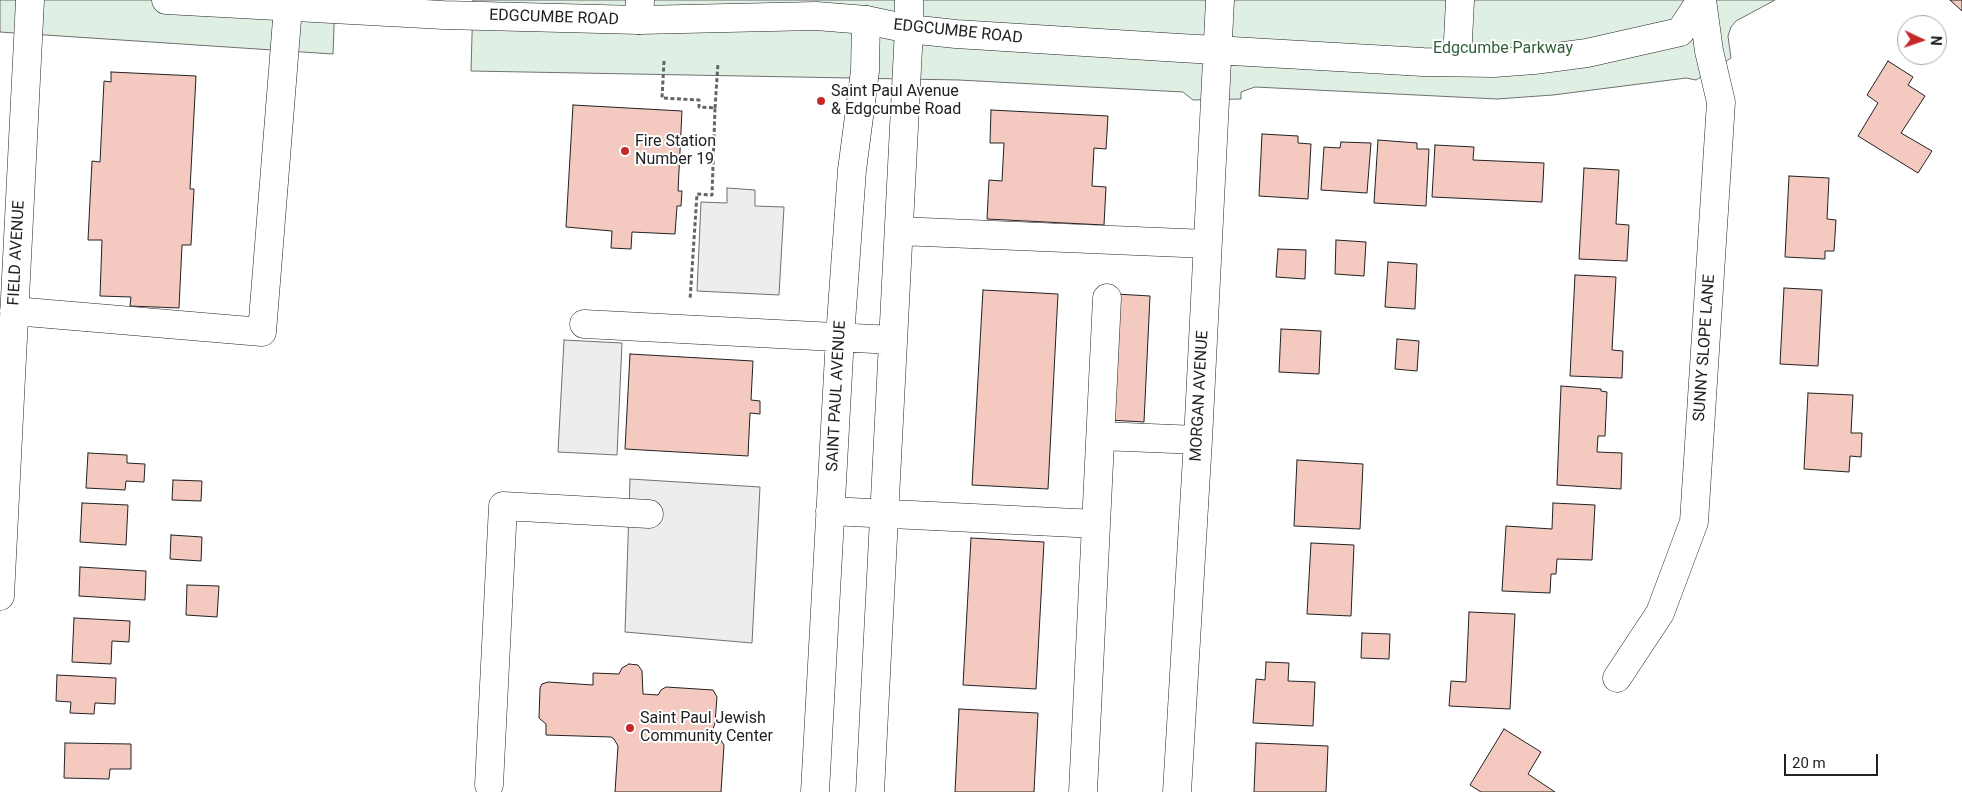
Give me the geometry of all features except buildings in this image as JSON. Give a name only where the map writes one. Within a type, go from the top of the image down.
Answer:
[{"type":"street","name":"FIELD AVENUE","points":[[0,596],[30,0]]},
{"type":"street","name":"EDGCUMBE ROAD","points":[[166,0],[443,15],[640,10],[816,16],[866,10],[909,29],[956,34],[1423,62],[1494,63],[1587,53],[1680,32],[1701,0]]},
{"type":"street","points":[[870,792],[894,340],[909,0]]},
{"type":"street","name":"MORGAN AVENUE","points":[[1177,792],[1198,440],[1220,0]]},
{"type":"street","points":[[1457,62],[1460,0]]},
{"type":"street","name":"SUNNY SLOPE LANE","points":[[1617,678],[1660,613],[1694,522],[1721,102],[1708,51],[1701,0]]},
{"type":"street","points":[[14,311],[262,332],[288,7]]},
{"type":"street","name":"SAINT PAUL AVENUE","points":[[816,792],[840,337],[852,170],[865,72],[866,10]]},
{"type":"street","points":[[899,231],[1207,244]]},
{"type":"street","points":[[1083,792],[1108,298]]},
{"type":"street","points":[[584,324],[894,340]]},
{"type":"street","points":[[1101,436],[1198,440]]},
{"type":"street","points":[[489,785],[503,506],[649,514]]},
{"type":"street","points":[[830,510],[1096,524]]},
{"type":"path","points":[[664,61],[662,98],[700,100],[699,107],[715,108]]},
{"type":"path","points":[[688,330],[697,194],[712,195],[718,63]]},
{"type":"green space","points":[[0,0],[335,0],[333,54],[0,32]]},
{"type":"green space","name":"Edgcumbe Parkway","points":[[473,0],[1775,0],[1736,21],[1731,27],[1728,36],[1731,58],[1696,80],[1686,78],[1553,95],[1497,99],[1255,87],[1241,92],[1241,99],[1193,100],[1183,92],[959,80],[471,71]]},
{"type":"shaded area","points":[[727,188],[755,190],[755,206],[784,207],[779,295],[697,291],[701,202],[727,203]]},
{"type":"shaded area","points":[[564,340],[622,343],[617,455],[558,452]]},
{"type":"shaded area","points":[[630,479],[760,487],[752,643],[625,632]]},
{"type":"place","name":"Saint Paul Avenue & Edgcumbe Road","points":[[821,101]]},
{"type":"place","name":"Fire Station Number 19","points":[[625,151]]},
{"type":"place","name":"Saint Paul Jewish Community Center","points":[[630,728]]}]
